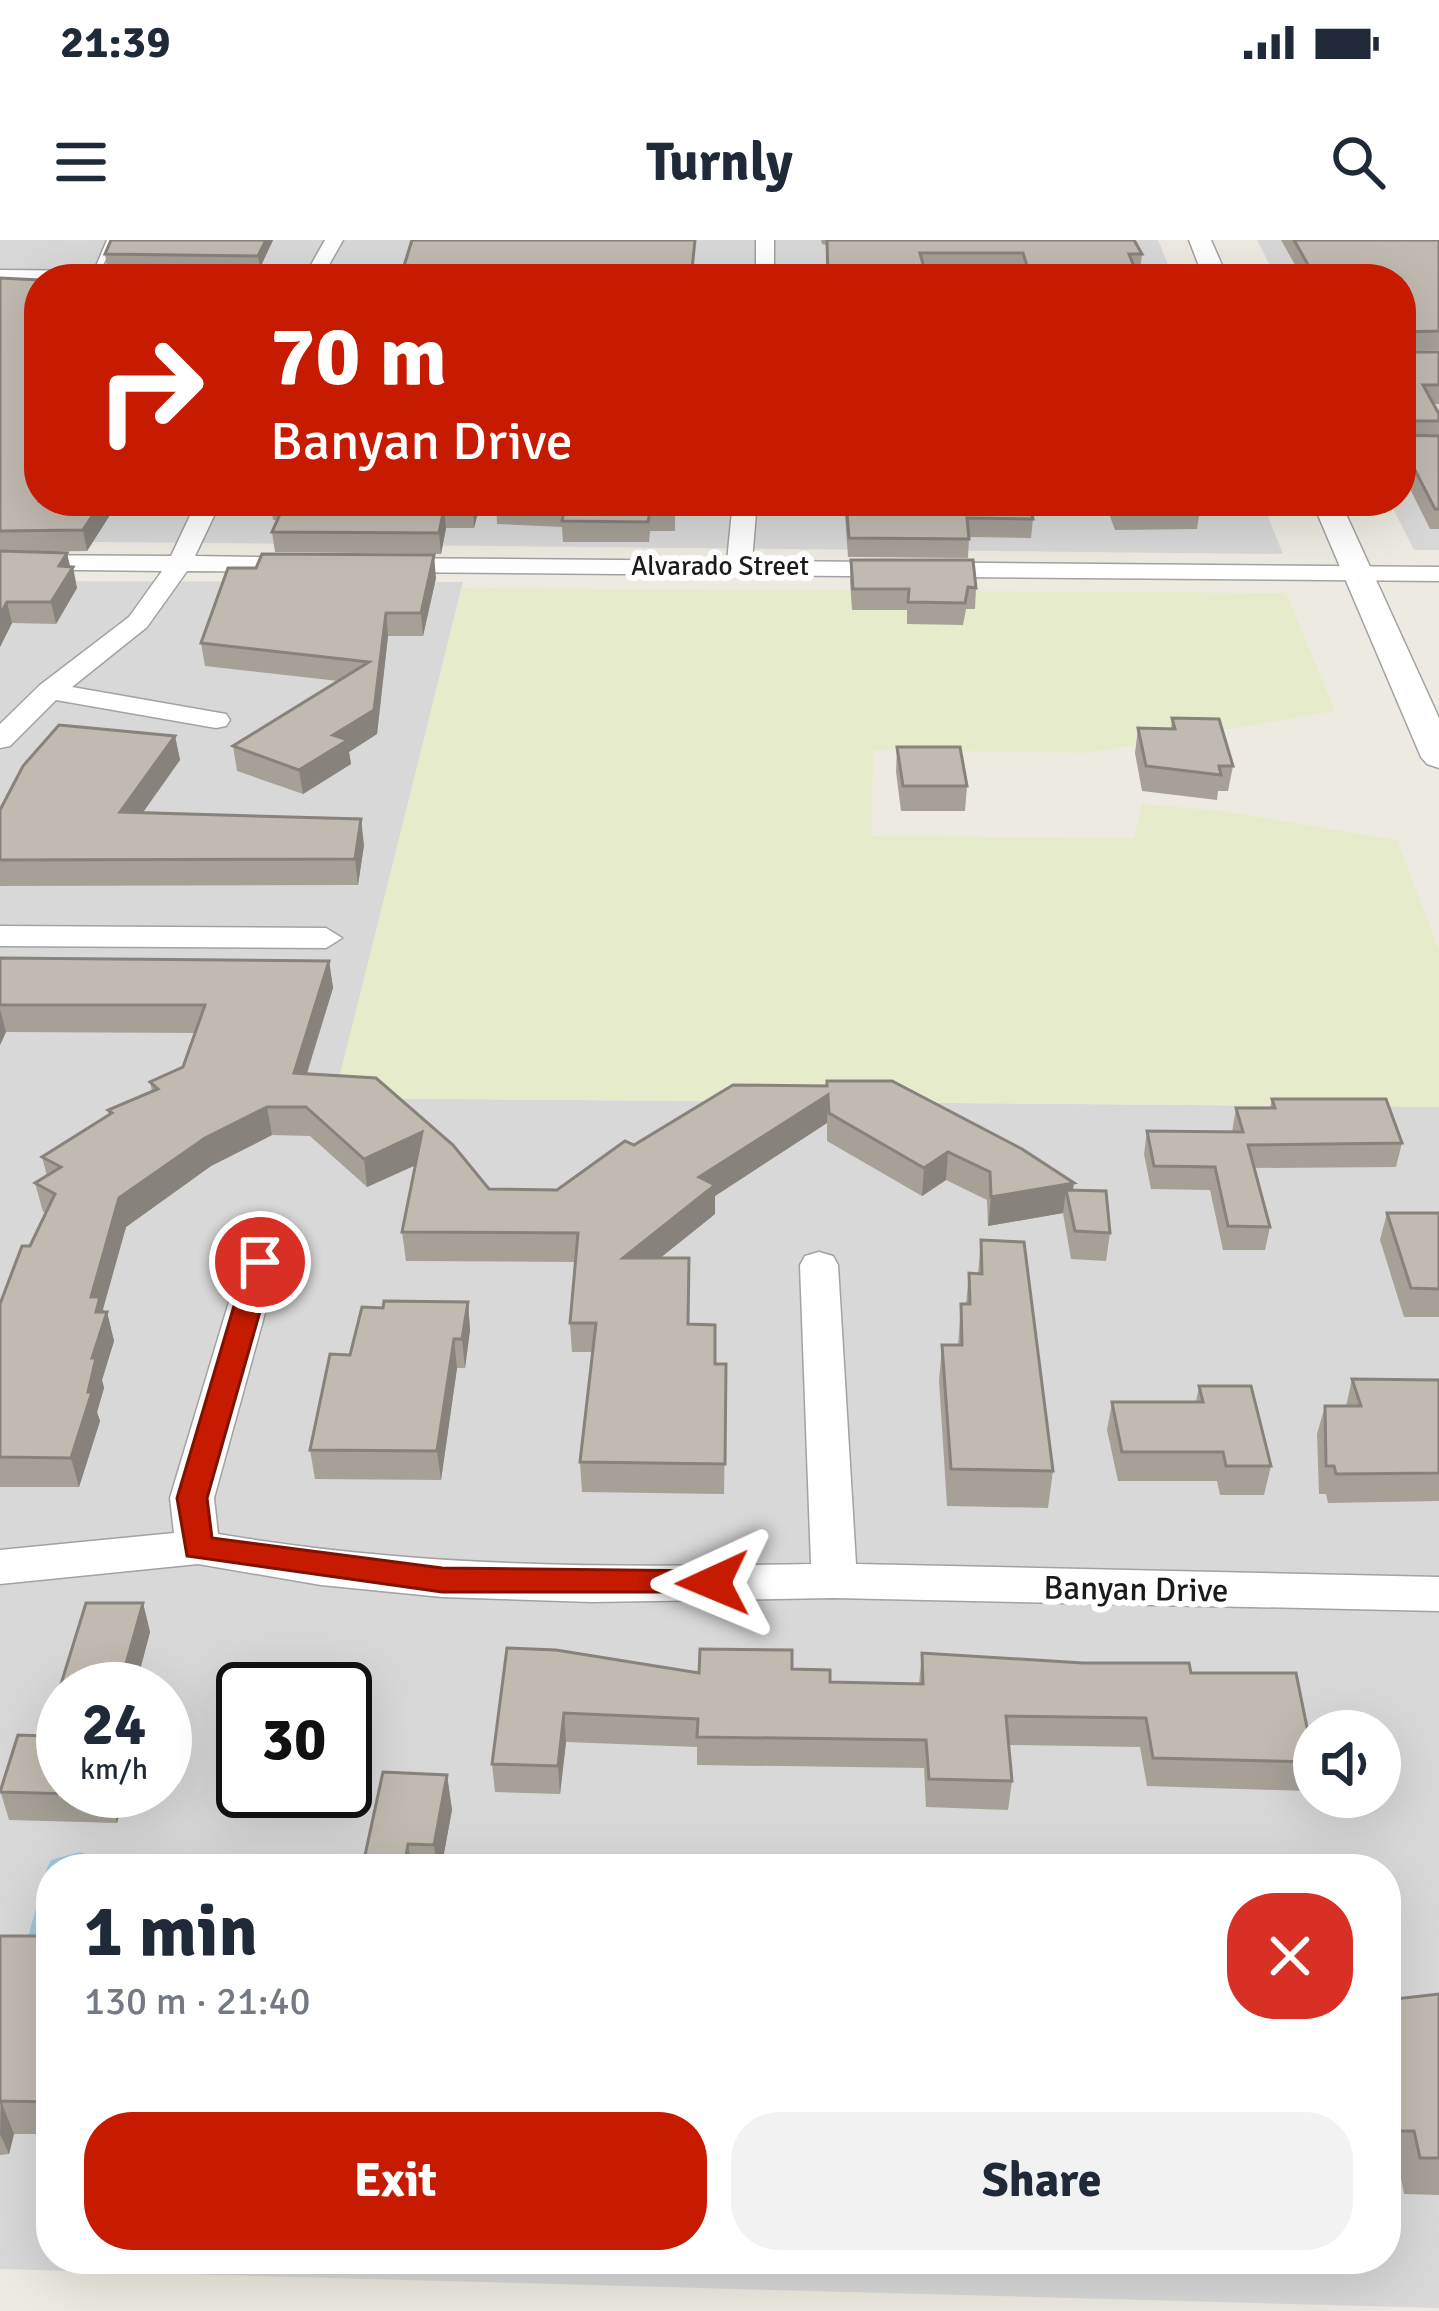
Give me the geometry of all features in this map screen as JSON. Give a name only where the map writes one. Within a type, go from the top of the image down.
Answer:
[{"type":"street","points":[[0,740],[50,691],[138,622],[179,565],[202,516]]},
{"type":"street","points":[[740,565],[744,516]]},
{"type":"street","points":[[1332,516],[1439,757]]},
{"type":"street","name":"Alvarado Street","points":[[0,562],[1439,574]]},
{"type":"street","points":[[50,691],[215,720]]},
{"type":"street","points":[[0,936],[326,938]]},
{"type":"street","points":[[198,1547],[192,1498],[260,1262]]},
{"type":"street","points":[[819,1265],[834,1581]]},
{"type":"street","name":"Banyan Drive","points":[[0,1567],[198,1547],[442,1580],[592,1586],[834,1581],[1439,1594]]},
{"type":"shaded area","points":[[0,240],[1158,240],[1168,264],[24,264],[24,516],[1268,516],[1283,554],[0,541]]},
{"type":"shaded area","points":[[1257,240],[1439,240],[1439,550],[1414,550],[1397,516],[1416,516],[1416,264],[1269,264]]},
{"type":"shaded area","points":[[0,581],[463,582],[335,1098],[1439,1107],[1439,2308],[184,2274],[1401,2274],[1401,1854],[36,1854],[36,2270],[0,2269]]},
{"type":"green space","points":[[462,588],[1286,593],[1335,711],[1088,753],[873,750],[872,836],[1134,838],[1142,804],[1224,811],[1397,840],[1439,950],[1439,1107],[334,1098]]},
{"type":"water","points":[[36,1908],[36,1942],[28,1937]]},
{"type":"building","points":[[111,240],[266,240],[258,256],[105,254]]},
{"type":"building","points":[[412,240],[695,240],[693,264],[405,264]]},
{"type":"building","points":[[827,240],[1134,240],[1142,254],[1129,254],[1133,264],[1026,264],[1023,253],[920,253],[923,264],[828,264]]},
{"type":"building","points":[[1294,240],[1439,240],[1439,331],[1416,332],[1416,264],[1308,264]]},
{"type":"building","points":[[0,278],[24,279],[24,516],[92,516],[83,530],[0,531]]},
{"type":"building","points":[[1416,352],[1439,352],[1439,385],[1423,385],[1439,421],[1416,421]]},
{"type":"building","points":[[1416,435],[1439,436],[1439,509],[1416,472]]},
{"type":"building","points":[[279,516],[442,516],[439,533],[272,532]]},
{"type":"building","points":[[563,516],[649,516],[648,522],[562,521]]},
{"type":"building","points":[[847,516],[1033,519],[967,518],[969,539],[849,538]]},
{"type":"building","points":[[0,551],[67,553],[59,566],[73,567],[51,602],[7,602],[0,615]]},
{"type":"building","points":[[262,554],[434,555],[421,613],[386,613],[374,710],[333,735],[348,740],[299,770],[233,746],[369,662],[201,643],[228,568],[256,568]]},
{"type":"building","points":[[851,560],[973,560],[976,588],[968,587],[965,603],[908,602],[909,589],[853,589]]},
{"type":"building","points":[[1172,718],[1219,719],[1233,766],[1219,766],[1221,775],[1146,766],[1138,728],[1175,729]]},
{"type":"building","points":[[59,725],[175,736],[120,812],[361,819],[355,859],[0,860],[0,810],[23,766]]},
{"type":"building","points":[[897,747],[960,747],[967,786],[903,786]]},
{"type":"building","points":[[0,958],[329,961],[294,1073],[376,1078],[453,1145],[489,1189],[557,1190],[625,1141],[634,1145],[733,1085],[827,1086],[827,1081],[892,1081],[1022,1149],[1074,1183],[991,1197],[990,1172],[948,1152],[924,1168],[829,1113],[828,1095],[699,1177],[715,1185],[623,1258],[689,1258],[688,1324],[715,1325],[715,1364],[726,1364],[725,1464],[580,1462],[596,1323],[570,1323],[578,1233],[402,1232],[422,1132],[364,1159],[306,1107],[267,1107],[205,1138],[119,1198],[91,1297],[100,1297],[96,1312],[107,1312],[92,1358],[96,1358],[88,1392],[92,1392],[71,1458],[0,1457],[0,1304],[22,1246],[30,1246],[55,1194],[35,1183],[61,1167],[42,1157],[112,1113],[108,1110],[158,1089],[150,1082],[183,1067],[205,1005],[0,1005]]},
{"type":"building","points":[[1272,1099],[1386,1099],[1402,1143],[1248,1145],[1270,1227],[1228,1226],[1215,1167],[1154,1166],[1147,1131],[1243,1132],[1236,1108],[1275,1108]]},
{"type":"building","points":[[1066,1190],[1106,1191],[1110,1233],[1075,1231]]},
{"type":"building","points":[[1387,1213],[1439,1213],[1439,1289],[1411,1288]]},
{"type":"building","points":[[981,1240],[1024,1242],[1053,1471],[951,1469],[942,1345],[962,1345],[961,1304],[970,1304],[969,1273],[982,1274]]},
{"type":"building","points":[[384,1301],[468,1302],[462,1339],[454,1339],[437,1451],[310,1450],[330,1354],[350,1355],[362,1307],[383,1308]]},
{"type":"building","points":[[1352,1379],[1439,1380],[1439,1473],[1336,1474],[1334,1466],[1326,1466],[1325,1406],[1361,1406]]},
{"type":"building","points":[[1199,1386],[1251,1386],[1271,1466],[1226,1466],[1223,1452],[1122,1452],[1112,1402],[1203,1402]]},
{"type":"building","points":[[86,1603],[143,1603],[127,1662],[68,1662]]},
{"type":"building","points":[[507,1648],[556,1650],[699,1673],[700,1649],[792,1650],[792,1669],[830,1670],[830,1682],[923,1684],[922,1653],[1083,1663],[1189,1663],[1191,1673],[1296,1673],[1303,1710],[1293,1710],[1293,1761],[1153,1758],[1146,1718],[1006,1716],[1012,1781],[929,1779],[926,1740],[697,1737],[698,1719],[564,1713],[558,1766],[492,1764]]},
{"type":"building","points":[[18,1735],[36,1736],[36,1793],[0,1792]]},
{"type":"building","points":[[383,1772],[447,1775],[434,1845],[408,1844],[406,1854],[365,1854]]},
{"type":"building","points":[[0,1936],[36,1936],[36,2102],[0,2104]]},
{"type":"building","points":[[1439,1994],[1439,2158],[1420,2158],[1414,2131],[1401,2131],[1401,1998]]},
{"type":"route","points":[[260,1262],[192,1498],[198,1547],[321,1568],[442,1580],[592,1586],[713,1583]]}]
